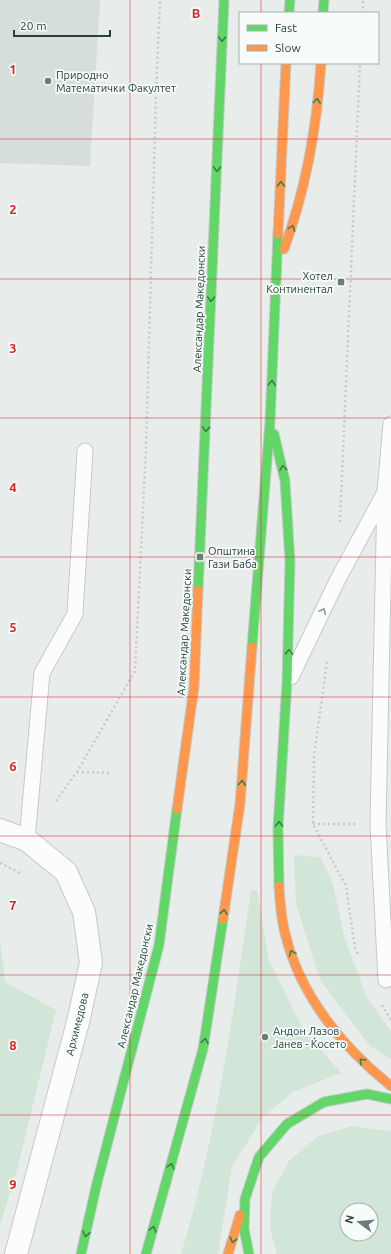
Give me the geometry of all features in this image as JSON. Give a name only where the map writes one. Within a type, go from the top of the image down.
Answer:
[{"type":"street","name":"Александар Македонски","points":[[81,1254],[96,1187],[159,945],[194,688],[224,0]]},
{"type":"street","points":[[289,12],[290,0]]},
{"type":"street","points":[[323,12],[324,0]]},
{"type":"street","points":[[146,1254],[203,1049],[240,804],[270,422],[286,64]]},
{"type":"street","points":[[278,265],[296,218],[309,158],[321,64]]},
{"type":"street","points":[[270,422],[282,457],[289,507],[290,617],[279,803],[279,879],[285,936],[302,979],[323,1015],[362,1062],[391,1086]]},
{"type":"street","name":"Архимедова","points":[[0,830],[27,840],[66,872],[84,912],[91,963],[76,1029],[16,1254]]},
{"type":"street","points":[[228,1254],[259,1157],[287,1124],[324,1102],[367,1094],[391,1099]]},
{"type":"street","points":[[76,1234],[96,1187]]},
{"type":"street","points":[[245,1199],[244,1229],[249,1254]]},
{"type":"lane","points":[[386,980],[378,824],[391,424]]},
{"type":"lane","points":[[27,840],[42,673],[75,614],[84,451]]},
{"type":"lane","points":[[287,684],[338,581],[388,492]]},
{"type":"path","points":[[111,773],[77,772],[135,671],[146,457],[160,0]]},
{"type":"path","points":[[363,0],[363,12]]},
{"type":"path","points":[[340,525],[360,64]]},
{"type":"path","points":[[327,657],[314,756],[313,824],[346,886],[355,948],[362,961]]},
{"type":"path","points":[[313,824],[378,824]]},
{"type":"path","points":[[0,863],[28,877]]},
{"type":"path","points":[[380,1002],[391,1020]]},
{"type":"shaded area","name":"Природно Математички Факултет","points":[[0,0],[100,0],[90,166],[0,163]]},
{"type":"green space","points":[[294,855],[320,857],[333,884],[344,936],[366,996],[391,1031],[391,1059],[370,1046],[320,980],[296,904]]},
{"type":"green space","points":[[251,890],[257,890],[269,960],[303,1029],[341,1073],[293,1092],[263,1117],[232,1167],[218,1254],[181,1254],[205,1164],[223,1074]]},
{"type":"green space","points":[[0,939],[5,982],[56,1010],[18,1166],[0,1226]]},
{"type":"green space","points":[[351,1126],[391,1131],[391,1254],[277,1254],[270,1229],[272,1193],[289,1161],[317,1137]]},
{"type":"traffic: fast","points":[[198,590],[224,0]]},
{"type":"traffic: fast","points":[[289,12],[290,0]]},
{"type":"traffic: fast","points":[[323,12],[324,0]]},
{"type":"traffic: fast","points":[[252,647],[270,422],[278,234]]},
{"type":"traffic: fast","points":[[274,434],[285,481],[290,561],[287,681],[278,828],[279,886]]},
{"type":"traffic: fast","points":[[81,1254],[96,1187],[159,945],[177,809]]},
{"type":"traffic: fast","points":[[146,1254],[203,1049],[223,919]]},
{"type":"traffic: fast","points":[[249,1254],[244,1229],[245,1199],[259,1157],[287,1124],[324,1102],[367,1094],[391,1099]]},
{"type":"traffic: slow","points":[[278,234],[286,64]]},
{"type":"traffic: slow","points":[[284,249],[292,226],[309,158],[317,111],[321,64]]},
{"type":"traffic: slow","points":[[177,809],[194,687],[198,590]]},
{"type":"traffic: slow","points":[[223,919],[240,804],[252,647]]},
{"type":"traffic: slow","points":[[279,886],[284,931],[293,959],[313,1000],[326,1019],[356,1055],[391,1086]]},
{"type":"traffic: slow","points":[[228,1254],[240,1215]]},
{"type":"place","name":"Природно Математички Факултет","points":[[48,81]]},
{"type":"place","name":"Хотел Континентал","points":[[341,282]]},
{"type":"place","name":"Општина Гази Баба","points":[[200,557]]},
{"type":"place","name":"Андон Лазов Јанев - Ќосето","points":[[265,1037]]}]
